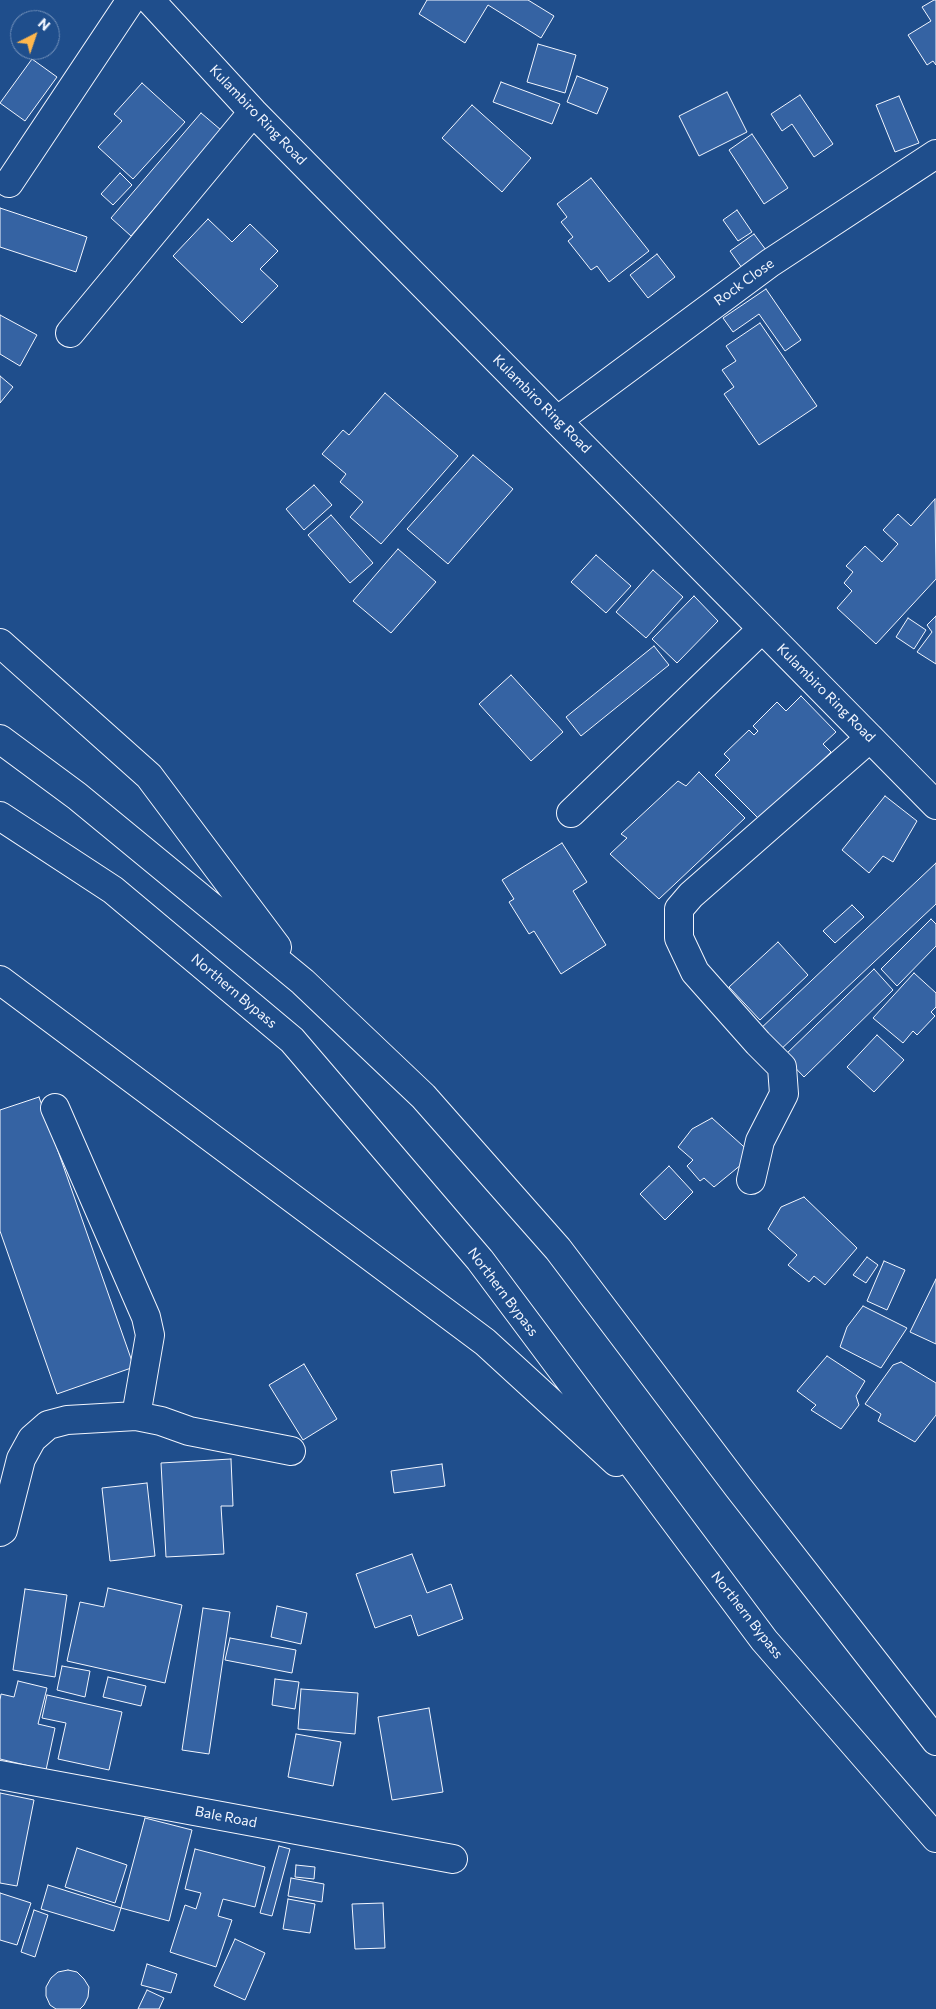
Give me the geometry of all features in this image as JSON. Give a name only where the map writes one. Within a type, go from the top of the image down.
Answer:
[{"type":"main road","points":[[10,183],[131,0]]},
{"type":"main road","name":"Kulambiro Ring Road","points":[[150,0],[253,112],[936,805]]},
{"type":"main road","points":[[70,333],[253,112]]},
{"type":"main road","name":"Rock Close","points":[[558,420],[770,263],[936,154]]},
{"type":"main road","points":[[571,813],[762,629]]},
{"type":"main road","points":[[0,642],[149,776],[303,982]]},
{"type":"main road","points":[[751,1180],[760,1141],[784,1094],[782,1067],[695,972],[679,938],[679,909],[691,895],[870,738]]},
{"type":"main road","points":[[0,739],[77,796],[303,982],[423,1096],[558,1249],[738,1487],[936,1741]]},
{"type":"main road","name":"Northern Bypass","points":[[0,816],[113,890],[292,1040],[480,1260],[764,1640],[936,1838]]},
{"type":"main road","points":[[0,980],[485,1342],[665,1507]]},
{"type":"main road","points":[[55,1108],[146,1317],[150,1335],[136,1416]]},
{"type":"main road","points":[[0,1532],[21,1459],[32,1439],[48,1425],[66,1420],[136,1416],[162,1421],[189,1431],[290,1451]]},
{"type":"main road","name":"Bale Road","points":[[0,1775],[453,1859]]},
{"type":"building","points":[[427,0],[528,0],[554,16],[541,38],[488,5],[465,43],[419,14]]},
{"type":"building","points":[[936,0],[936,65],[933,61],[927,65],[908,35],[931,21],[922,7]]},
{"type":"building","points":[[538,44],[576,55],[565,93],[527,82]]},
{"type":"building","points":[[31,60],[57,77],[25,121],[0,103]]},
{"type":"building","points":[[577,76],[608,88],[597,114],[567,102]]},
{"type":"building","points":[[501,82],[560,104],[552,124],[493,102]]},
{"type":"building","points":[[142,83],[185,122],[133,179],[98,147],[122,121],[114,114]]},
{"type":"building","points":[[727,92],[747,132],[699,156],[679,116]]},
{"type":"building","points":[[800,95],[833,144],[814,157],[792,124],[782,131],[771,114]]},
{"type":"building","points":[[899,96],[919,143],[895,152],[876,105]]},
{"type":"building","points":[[472,105],[531,158],[502,192],[442,138]]},
{"type":"building","points":[[201,113],[221,130],[131,236],[111,218]]},
{"type":"building","points":[[752,134],[788,188],[764,204],[729,150]]},
{"type":"building","points":[[120,173],[132,185],[113,205],[101,194]]},
{"type":"building","points":[[591,178],[649,251],[609,282],[597,266],[591,270],[568,241],[573,237],[561,222],[567,217],[557,204]]},
{"type":"building","points":[[0,208],[87,237],[76,272],[0,247]]},
{"type":"building","points":[[737,210],[752,232],[738,241],[723,220]]},
{"type":"building","points":[[208,219],[232,242],[250,224],[278,251],[260,269],[278,286],[242,323],[173,256]]},
{"type":"building","points":[[754,234],[766,250],[742,268],[730,251]]},
{"type":"building","points":[[657,254],[675,277],[648,298],[630,275]]},
{"type":"building","points":[[766,289],[801,340],[785,351],[759,314],[733,332],[723,318]]},
{"type":"building","points":[[0,315],[37,335],[20,366],[0,354]]},
{"type":"building","points":[[760,323],[817,406],[759,445],[724,394],[734,387],[722,370],[736,361],[726,346]]},
{"type":"building","points":[[0,376],[13,387],[0,403]]},
{"type":"building","points":[[385,393],[458,456],[381,544],[350,517],[363,502],[340,482],[346,474],[322,454],[343,430],[349,435]]},
{"type":"building","points":[[473,455],[513,489],[448,564],[407,529]]},
{"type":"building","points":[[314,485],[332,505],[304,530],[286,509]]},
{"type":"building","points":[[935,499],[936,579],[876,644],[837,608],[852,591],[844,583],[853,572],[846,566],[865,546],[882,562],[898,544],[883,530],[898,514],[911,526]]},
{"type":"building","points":[[331,515],[373,563],[350,583],[308,535]]},
{"type":"building","points":[[398,549],[436,582],[391,633],[353,601]]},
{"type":"building","points":[[596,555],[631,586],[606,613],[571,582]]},
{"type":"building","points":[[653,570],[683,597],[646,638],[616,612]]},
{"type":"building","points":[[694,596],[718,621],[677,663],[652,639]]},
{"type":"building","points":[[936,616],[936,664],[917,652],[932,632],[927,625]]},
{"type":"building","points":[[908,618],[926,630],[914,649],[896,637]]},
{"type":"building","points":[[654,646],[669,665],[581,736],[566,717]]},
{"type":"building","points":[[511,675],[563,732],[531,761],[479,704]]},
{"type":"building","points":[[801,696],[836,732],[823,744],[831,752],[760,820],[715,775],[730,760],[724,754],[749,730],[754,735],[758,731],[753,726],[777,702],[786,711]]},
{"type":"building","points":[[699,772],[745,818],[659,899],[610,854],[627,838],[621,834],[678,781],[686,786]]},
{"type":"building","points":[[885,796],[917,821],[893,862],[883,856],[869,873],[842,850]]},
{"type":"building","points":[[562,843],[587,882],[573,891],[606,945],[561,974],[534,931],[529,934],[509,902],[514,899],[502,880]]},
{"type":"building","points":[[936,863],[936,904],[778,1052],[758,1031]]},
{"type":"building","points":[[852,905],[864,917],[835,943],[823,931]]},
{"type":"building","points":[[931,919],[936,924],[936,946],[897,986],[881,969]]},
{"type":"building","points":[[778,942],[808,975],[760,1020],[729,987]]},
{"type":"building","points":[[874,969],[893,990],[804,1077],[784,1056]]},
{"type":"building","points":[[914,973],[936,993],[936,1007],[931,1012],[935,1016],[917,1035],[913,1031],[903,1043],[873,1018]]},
{"type":"building","points":[[877,1035],[904,1060],[874,1092],[847,1067]]},
{"type":"building","points":[[39,1097],[134,1367],[57,1394],[0,1231],[0,1110]]},
{"type":"building","points":[[712,1118],[753,1155],[714,1187],[704,1178],[700,1181],[687,1166],[693,1160],[678,1147],[692,1129]]},
{"type":"building","points":[[669,1166],[693,1192],[665,1220],[640,1194]]},
{"type":"building","points":[[804,1197],[857,1248],[825,1285],[814,1276],[809,1282],[788,1265],[797,1255],[768,1229],[781,1207]]},
{"type":"building","points":[[867,1257],[878,1265],[866,1283],[853,1275]]},
{"type":"building","points":[[884,1261],[905,1270],[887,1310],[867,1301]]},
{"type":"building","points":[[936,1279],[936,1344],[910,1332]]},
{"type":"building","points":[[863,1306],[907,1328],[881,1368],[840,1347],[847,1327]]},
{"type":"building","points":[[827,1356],[865,1381],[856,1396],[859,1405],[841,1429],[811,1410],[816,1405],[797,1391]]},
{"type":"building","points":[[901,1362],[936,1383],[936,1415],[915,1442],[878,1421],[881,1414],[865,1404],[893,1365]]},
{"type":"building","points":[[304,1364],[337,1419],[303,1440],[269,1385]]},
{"type":"building","points":[[231,1459],[233,1506],[221,1506],[224,1554],[166,1557],[161,1463]]},
{"type":"building","points":[[442,1464],[445,1486],[394,1493],[391,1471]]},
{"type":"building","points":[[147,1483],[155,1556],[110,1561],[102,1488]]},
{"type":"building","points":[[412,1554],[427,1593],[451,1584],[463,1619],[418,1636],[411,1615],[375,1628],[356,1574]]},
{"type":"building","points":[[108,1588],[182,1605],[165,1683],[67,1661],[80,1602],[104,1607]]},
{"type":"building","points":[[25,1589],[67,1595],[55,1677],[13,1670]]},
{"type":"building","points":[[277,1606],[307,1613],[301,1644],[271,1637]]},
{"type":"building","points":[[203,1608],[230,1612],[209,1754],[182,1750]]},
{"type":"building","points":[[230,1638],[296,1650],[292,1673],[225,1660]]},
{"type":"building","points":[[62,1666],[90,1671],[85,1697],[57,1690]]},
{"type":"building","points":[[108,1677],[146,1686],[141,1706],[103,1697]]},
{"type":"building","points":[[275,1679],[299,1682],[295,1709],[272,1705]]},
{"type":"building","points":[[18,1681],[47,1688],[38,1724],[55,1728],[46,1770],[0,1759],[1,1694],[14,1697]]},
{"type":"building","points":[[301,1689],[358,1693],[355,1734],[298,1729]]},
{"type":"building","points":[[47,1695],[122,1712],[109,1770],[58,1759],[66,1723],[42,1718]]},
{"type":"building","points":[[429,1708],[443,1792],[392,1800],[378,1717]]},
{"type":"building","points":[[296,1734],[341,1742],[333,1786],[288,1777]]},
{"type":"building","points":[[0,1793],[34,1800],[17,1886],[0,1883]]},
{"type":"building","points":[[145,1818],[192,1830],[169,1921],[121,1908]]},
{"type":"building","points":[[279,1846],[290,1849],[272,1916],[260,1913]]},
{"type":"building","points":[[77,1848],[127,1865],[115,1903],[65,1887]]},
{"type":"building","points":[[195,1849],[265,1867],[255,1907],[223,1899],[218,1916],[232,1920],[216,1967],[170,1952],[185,1905],[196,1909],[201,1893],[185,1889]]},
{"type":"building","points":[[296,1865],[315,1867],[314,1879],[295,1877]]},
{"type":"building","points":[[291,1878],[324,1884],[322,1902],[288,1896]]},
{"type":"building","points":[[48,1885],[121,1908],[114,1931],[41,1909]]},
{"type":"building","points":[[0,1893],[31,1903],[17,1945],[0,1940]]},
{"type":"building","points":[[288,1899],[315,1904],[310,1933],[283,1929]]},
{"type":"building","points":[[383,1903],[385,1948],[355,1949],[352,1904]]},
{"type":"building","points":[[34,1910],[48,1915],[35,1957],[21,1952]]},
{"type":"building","points":[[235,1939],[265,1953],[245,2000],[214,1986]]},
{"type":"building","points":[[147,1964],[177,1974],[171,1993],[141,1985]]},
{"type":"building","points":[[68,1970],[77,1972],[84,1979],[89,1987],[88,1997],[80,2009],[56,2009],[50,2005],[46,1996],[46,1987],[51,1978],[58,1972]]},
{"type":"building","points":[[147,1990],[164,1998],[159,2009],[138,2009]]}]
